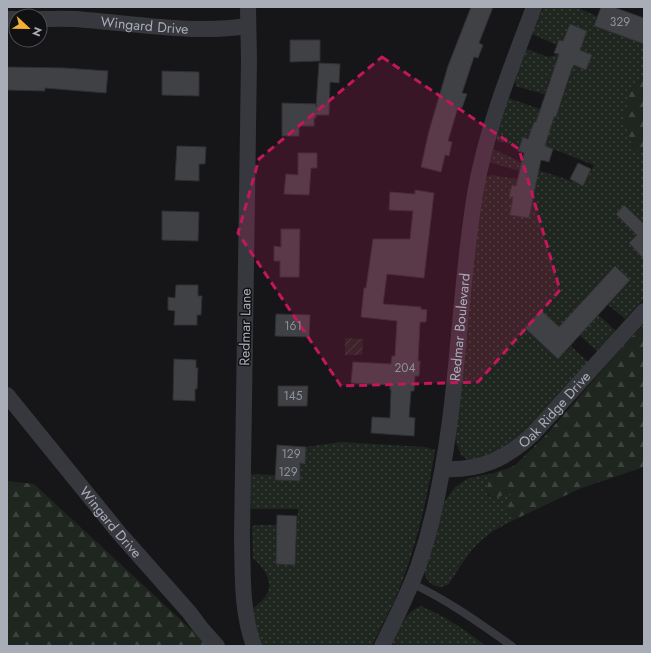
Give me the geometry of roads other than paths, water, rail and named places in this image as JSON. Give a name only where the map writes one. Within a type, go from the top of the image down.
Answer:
[{"type":"street","name":"Redmar Lane","points":[[248,7],[249,60],[242,538],[244,601],[246,619],[254,646]]},
{"type":"street","name":"Redmar Boulevard","points":[[382,646],[418,568],[433,516],[443,469],[449,424],[467,252],[475,193],[481,164],[497,108],[534,7]]},
{"type":"street","name":"Wingard Drive","points":[[48,19],[84,20],[175,28],[230,29],[248,26]]},
{"type":"street","name":"Oak Ridge Drive","points":[[443,469],[466,469],[494,462],[521,446],[644,311]]},
{"type":"street","name":"Wingard Drive","points":[[7,395],[118,533],[189,612],[217,646]]},
{"type":"lane","points":[[411,583],[467,613],[512,646]]}]
